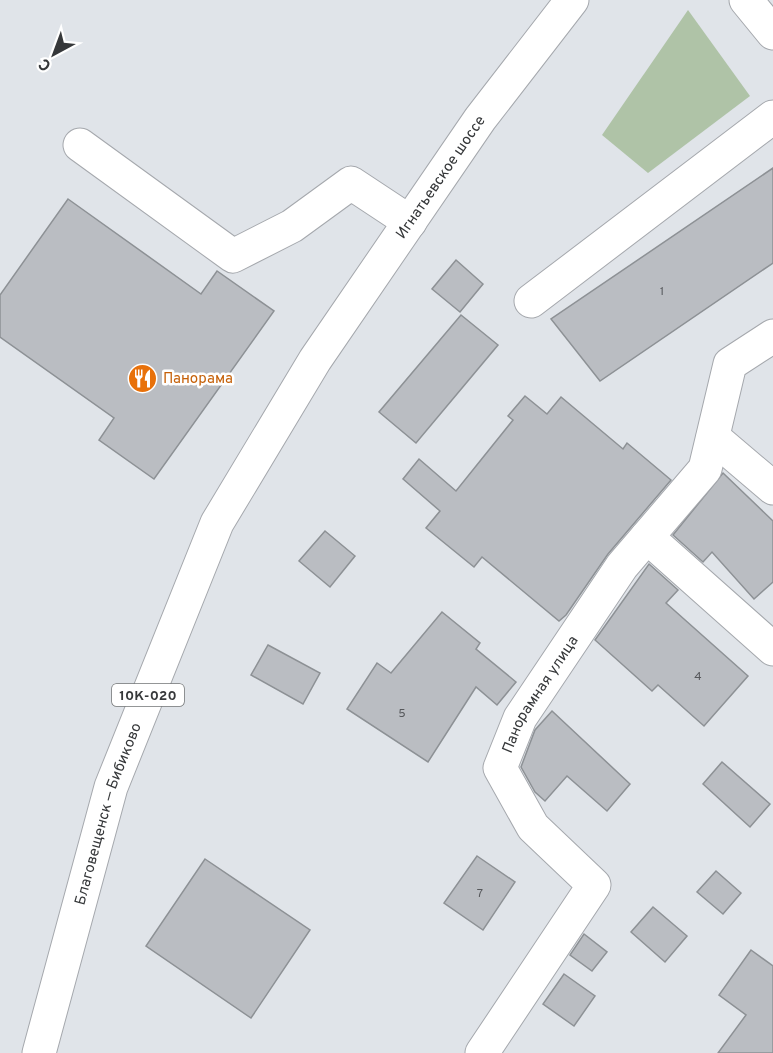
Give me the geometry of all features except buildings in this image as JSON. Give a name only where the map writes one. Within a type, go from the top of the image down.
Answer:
[{"type":"main road","name":"Игнатьевское шоссе","points":[[315,360],[480,119],[572,0]]},
{"type":"main road","points":[[746,0],[771,26]]},
{"type":"main road","points":[[531,301],[773,117]]},
{"type":"main road","points":[[80,145],[232,256],[292,226],[351,183],[410,222]]},
{"type":"main road","name":"Панорамная улица","points":[[482,1053],[594,885],[533,827],[500,768],[520,718],[622,566],[705,469],[730,364],[773,336]]},
{"type":"main road","name":"Благовещенск — Бибиково","points":[[39,1053],[111,787],[217,524],[315,360]]},
{"type":"main road","points":[[712,437],[773,488]]},
{"type":"main road","points":[[647,537],[773,649]]},
{"type":"green space","points":[[688,10],[750,96],[648,173],[602,135]]},
{"type":"place","name":"Панорама","points":[[142,378]]}]
